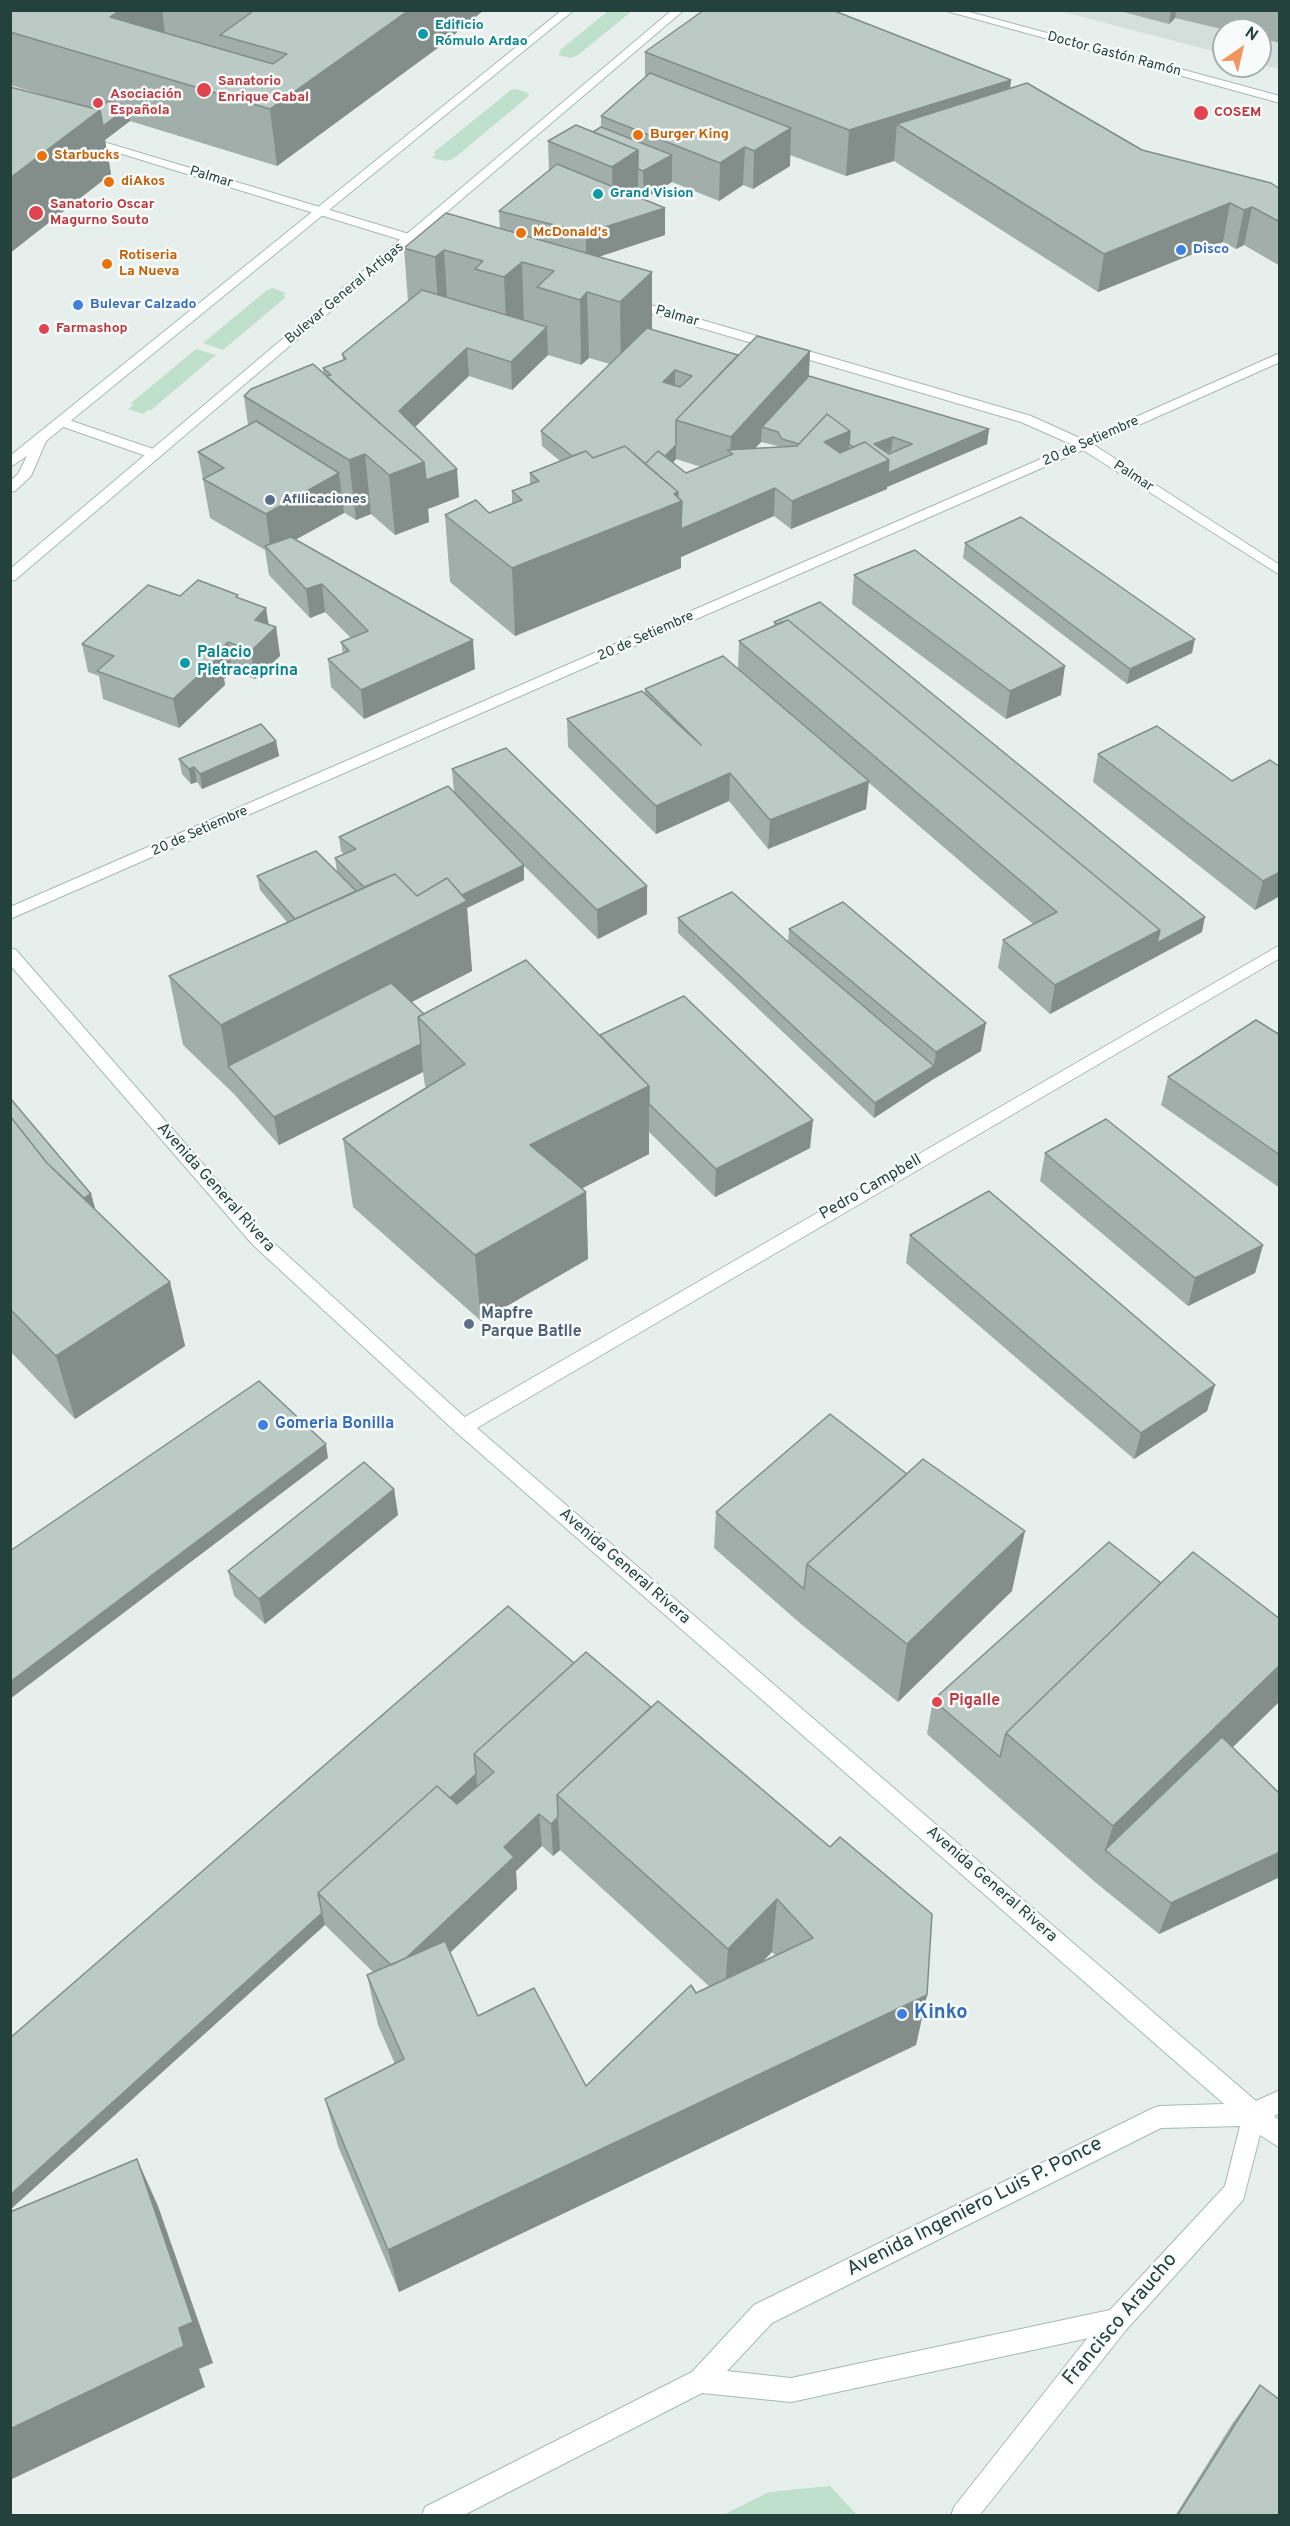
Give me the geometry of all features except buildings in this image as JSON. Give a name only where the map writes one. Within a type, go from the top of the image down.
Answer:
[{"type":"street","points":[[10,463],[569,10]]},
{"type":"street","name":"Bulevar General Artigas","points":[[10,577],[679,10]]},
{"type":"street","name":"Doctor Gastón Ramón","points":[[948,10],[1280,100]]},
{"type":"street","name":"Palmar","points":[[77,137],[434,246]]},
{"type":"street","name":"Palmar","points":[[616,299],[1026,419],[1084,445],[1280,571]]},
{"type":"street","name":"20 de Setiembre","points":[[10,914],[1084,445],[1280,357]]},
{"type":"street","points":[[63,422],[154,454]]},
{"type":"street","points":[[10,488],[24,476],[42,437]]},
{"type":"street","name":"Pedro Campbell","points":[[464,1427],[1280,950]]},
{"type":"street","name":"Avenida General Rivera","points":[[10,954],[259,1240],[464,1427],[1280,2137]]},
{"type":"street","name":"Avenida Ingeniero Luis P. Ponce","points":[[434,2516],[701,2381],[763,2314],[1159,2116],[1254,2114],[1280,2101]]},
{"type":"street","name":"Francisco Araucho","points":[[963,2516],[1117,2321],[1235,2192],[1254,2114]]},
{"type":"street","points":[[701,2381],[791,2390],[1117,2321]]},
{"type":"shaded area","points":[[1060,11],[1279,11],[1279,69],[1272,67],[1272,18],[1212,18],[1212,51]]},
{"type":"green space","points":[[608,11],[632,11],[578,55],[571,58],[558,55],[561,52],[559,51]]},
{"type":"green space","points":[[516,89],[530,95],[453,159],[446,161],[432,158],[436,154],[433,153],[511,90]]},
{"type":"green space","points":[[272,288],[286,293],[283,296],[286,297],[223,350],[203,343],[266,291]]},
{"type":"green space","points":[[196,349],[216,355],[151,410],[143,414],[128,409],[133,405],[131,403]]},
{"type":"green space","points":[[830,2486],[857,2515],[723,2515],[769,2492]]},
{"type":"place","name":"Edificio Rómulo Ardao","points":[[423,34]]},
{"type":"place","name":"Sanatorio Enrique Cabal","points":[[204,90]]},
{"type":"place","name":"Asociación Española","points":[[98,103]]},
{"type":"place","name":"COSEM","points":[[1201,113]]},
{"type":"place","name":"Burger King","points":[[638,135]]},
{"type":"place","name":"Starbucks","points":[[42,156]]},
{"type":"place","name":"diAkos","points":[[109,182]]},
{"type":"place","name":"Grand Vision","points":[[598,194]]},
{"type":"place","name":"Sanatorio Oscar Magurno Souto","points":[[36,213]]},
{"type":"place","name":"McDonald's","points":[[521,233]]},
{"type":"place","name":"Disco","points":[[1181,250]]},
{"type":"place","name":"Rotiseria La Nueva","points":[[107,264]]},
{"type":"place","name":"Bulevar Calzado","points":[[78,305]]},
{"type":"place","name":"Farmashop","points":[[44,329]]},
{"type":"place","name":"Afilicaciones","points":[[270,500]]},
{"type":"place","name":"Palacio Pietracaprina","points":[[185,663]]},
{"type":"place","name":"Mapfre Parque Batlle","points":[[469,1324]]},
{"type":"place","name":"Gomeria Bonilla","points":[[263,1425]]},
{"type":"place","name":"Pigalle","points":[[937,1702]]},
{"type":"place","name":"Kinko","points":[[902,2014]]}]
